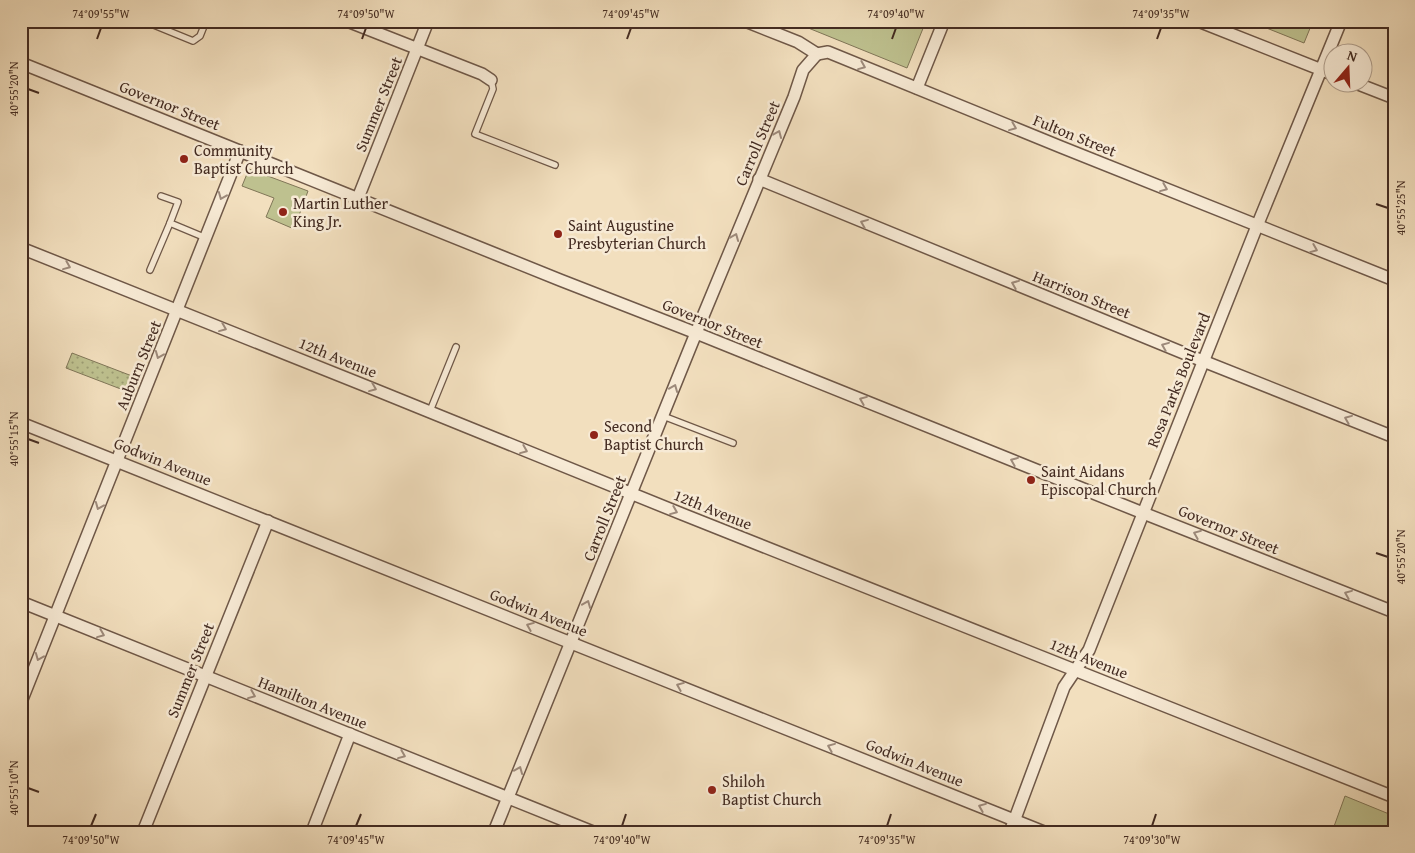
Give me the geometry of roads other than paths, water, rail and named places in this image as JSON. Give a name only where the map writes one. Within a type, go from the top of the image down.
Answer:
[{"type":"street","points":[[347,21],[482,74],[492,80]]},
{"type":"street","name":"Summer Street","points":[[358,198],[428,21]]},
{"type":"street","name":"Fulton Street","points":[[745,21],[798,42],[817,54],[828,52],[1394,280]]},
{"type":"street","points":[[917,88],[944,21]]},
{"type":"street","points":[[1198,21],[1321,70]]},
{"type":"street","name":"Rosa Parks Boulevard","points":[[1010,832],[1064,687],[1089,650],[1257,226],[1341,21]]},
{"type":"street","name":"Carroll Street","points":[[494,832],[696,333],[794,97],[803,70],[817,54]]},
{"type":"street","name":"Governor Street","points":[[21,63],[1394,612]]},
{"type":"street","points":[[1372,89],[1394,98]]},
{"type":"street","name":"Auburn Street","points":[[21,702],[240,151]]},
{"type":"street","name":"Harrison Street","points":[[759,179],[1203,362],[1394,437]]},
{"type":"street","name":"12th Avenue","points":[[21,248],[1394,797]]},
{"type":"street","name":"Godwin Avenue","points":[[21,423],[1044,832]]},
{"type":"street","name":"Summer Street","points":[[142,832],[268,521]]},
{"type":"street","name":"Hamilton Avenue","points":[[21,602],[593,832]]},
{"type":"street","points":[[312,832],[350,734]]},
{"type":"lane","points":[[144,21],[193,41],[200,36],[206,21]]},
{"type":"lane","points":[[492,80],[493,89],[475,134],[555,166]]},
{"type":"lane","points":[[150,270],[178,202],[161,196]]},
{"type":"lane","points":[[170,223],[206,238]]},
{"type":"lane","points":[[430,411],[456,347]]},
{"type":"lane","points":[[663,416],[733,443]]},
{"type":"place","name":"Community Baptist Church","points":[[184,159]]},
{"type":"place","name":"Martin Luther King Jr.","points":[[283,212]]},
{"type":"place","name":"Saint Augustine Presbyterian Church","points":[[558,234]]},
{"type":"place","name":"Second Baptist Church","points":[[594,435]]},
{"type":"place","name":"Saint Aidans Episcopal Church","points":[[1031,480]]},
{"type":"place","name":"Shiloh Baptist Church","points":[[712,790]]}]
